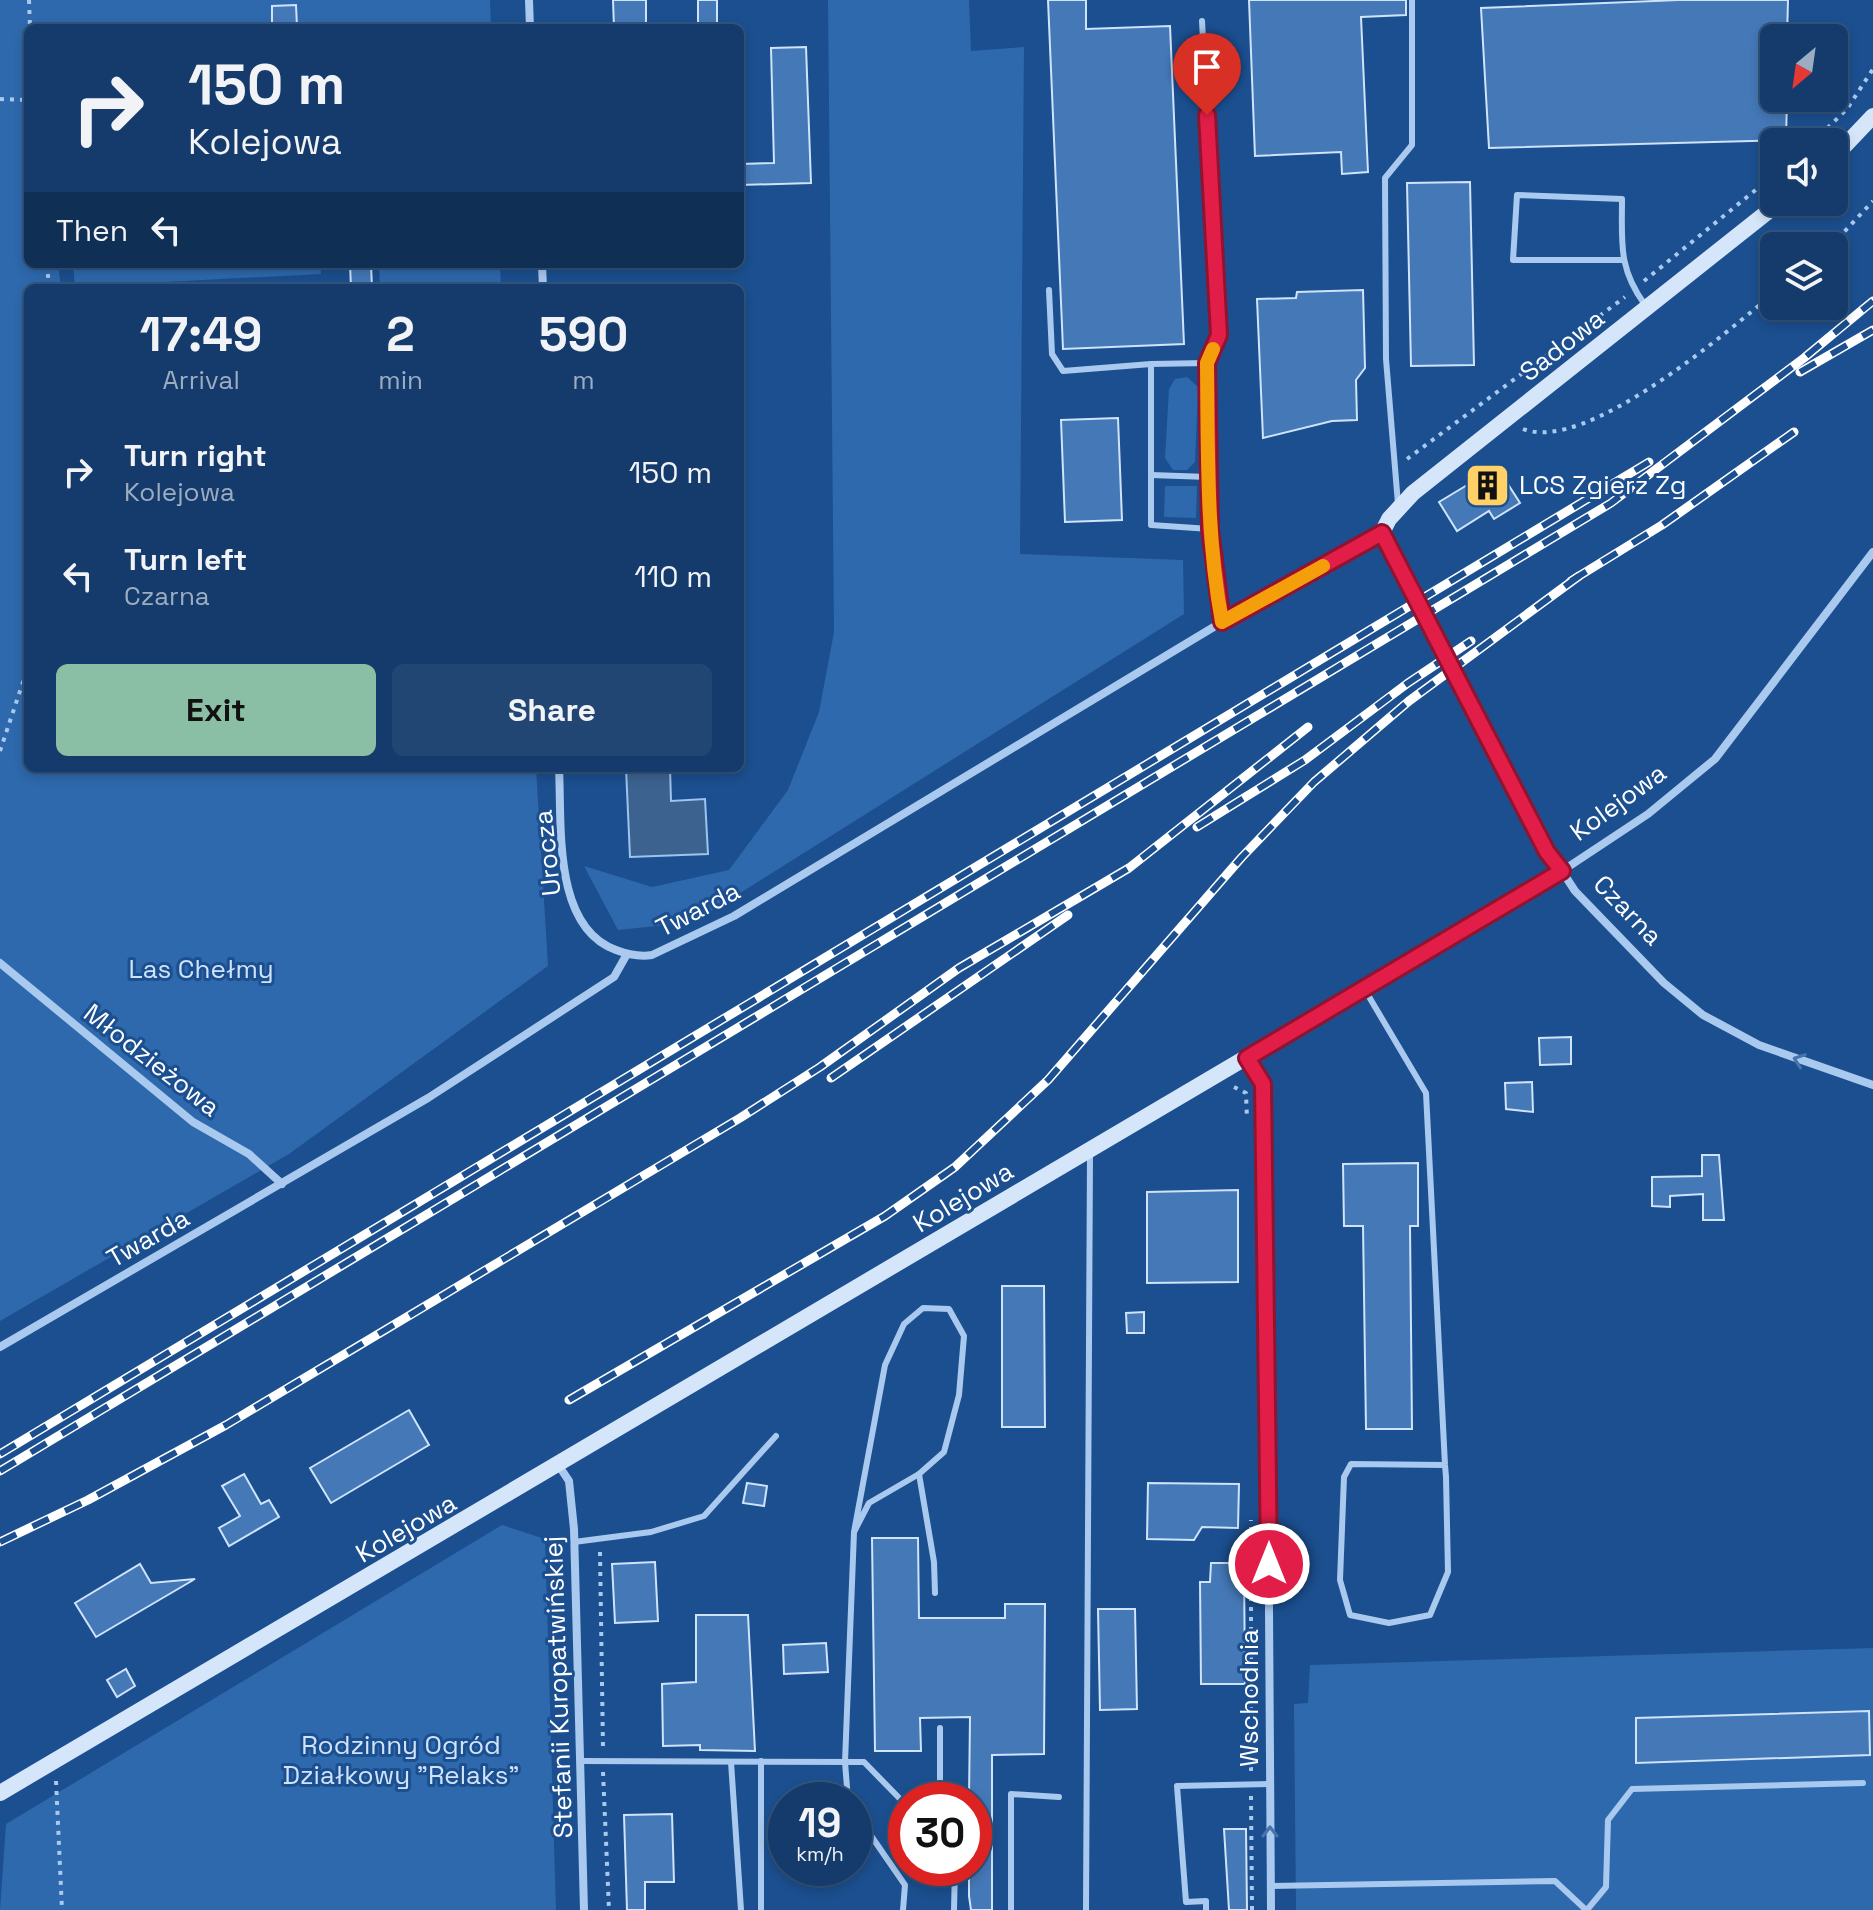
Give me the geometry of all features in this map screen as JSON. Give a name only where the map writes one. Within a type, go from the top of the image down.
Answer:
[{"type":"street","points":[[529,0],[530,24]]},
{"type":"street","points":[[1848,142],[1873,116]]},
{"type":"street","name":"Sadowa","points":[[1382,533],[1398,507],[1762,216]]},
{"type":"street","name":"Twarda","points":[[0,1347],[428,1098],[614,977],[627,954],[652,955],[734,916],[1222,622],[1382,533]]},
{"type":"street","name":"Czarna","points":[[1382,533],[1547,852],[1575,891],[1664,983],[1703,1015],[1759,1045],[1873,1085]]},
{"type":"street","name":"Kolejowa","points":[[0,1793],[559,1466],[1562,871],[1648,814],[1715,759],[1873,552]]},
{"type":"street","name":"Urocza","points":[[559,772],[565,859],[573,908],[593,937],[627,954]]},
{"type":"street","name":"Młodzieżowa","points":[[0,963],[193,1122],[249,1154],[282,1184]]},
{"type":"street","name":"Wschodnia","points":[[1247,1058],[1263,1084],[1265,1142],[1271,1910]]},
{"type":"street","name":"Stefanii Kuropatwińskiej","points":[[559,1466],[569,1481],[574,1542],[584,1910]]},
{"type":"lane","points":[[1398,507],[1386,359],[1385,178],[1412,145],[1412,0]]},
{"type":"lane","points":[[1202,21],[1219,335],[1207,363],[1208,477],[1210,529],[1222,622]]},
{"type":"lane","points":[[1622,260],[1513,260],[1517,195],[1622,199],[1622,260],[1634,290],[1647,308]]},
{"type":"lane","points":[[1049,290],[1052,354],[1063,371],[1207,363]]},
{"type":"lane","points":[[1151,364],[1151,525],[1210,529]]},
{"type":"lane","points":[[1151,475],[1208,477]]},
{"type":"lane","points":[[1363,987],[1426,1093],[1445,1465],[1448,1572],[1430,1615],[1389,1623],[1350,1615],[1340,1580],[1344,1477],[1351,1464],[1445,1465]]},
{"type":"lane","points":[[1086,1910],[1090,1150]]},
{"type":"lane","points":[[847,1782],[854,1532],[885,1365],[904,1324],[923,1308],[949,1309],[964,1336],[959,1395],[944,1452],[919,1474],[869,1503],[854,1532]]},
{"type":"lane","points":[[574,1542],[651,1532],[704,1516],[776,1436]]},
{"type":"lane","points":[[919,1474],[934,1562],[935,1593]]},
{"type":"lane","points":[[860,1498],[869,1503]]},
{"type":"lane","points":[[940,1728],[940,1782]]},
{"type":"lane","points":[[579,1761],[864,1762],[888,1787]]},
{"type":"lane","points":[[761,1761],[761,1910]]},
{"type":"lane","points":[[731,1762],[741,1910]]},
{"type":"lane","points":[[1271,1886],[1555,1881],[1586,1910],[1606,1887],[1608,1820],[1632,1789],[1863,1783]]},
{"type":"lane","points":[[1206,1910],[1206,1901],[1186,1902],[1177,1786],[1270,1784]]},
{"type":"lane","points":[[1011,1910],[1011,1794],[1059,1797]]},
{"type":"lane","points":[[872,1837],[905,1885],[903,1910]]},
{"type":"lane","points":[[954,1910],[955,1886]]},
{"type":"path","points":[[29,0],[30,24]]},
{"type":"path","points":[[1827,128],[1847,109],[1873,69]]},
{"type":"path","points":[[0,99],[24,100]]},
{"type":"path","points":[[1395,468],[1634,290],[1760,186]]},
{"type":"path","points":[[1844,232],[1873,201]]},
{"type":"path","points":[[1503,421],[1531,432],[1565,428],[1603,413],[1675,374],[1760,304]]},
{"type":"path","points":[[0,751],[24,679]]},
{"type":"path","points":[[599,1539],[609,1910]]},
{"type":"path","points":[[55,1760],[62,1910]]},
{"type":"green space","name":"Las Chełmy","points":[[0,0],[490,0],[491,24],[24,24],[24,268],[58,268],[60,284],[24,284],[24,772],[536,772],[548,966],[289,1154],[0,1321]]},
{"type":"green space","points":[[828,0],[969,0],[971,51],[1024,47],[1020,554],[1183,560],[1184,614],[694,922],[618,930],[584,866],[652,887],[729,870],[788,790],[819,712],[834,632]]},
{"type":"green space","points":[[73,268],[320,268],[321,274],[145,284],[75,284]]},
{"type":"green space","points":[[379,268],[500,268],[501,284],[380,284]]},
{"type":"green space","points":[[1187,377],[1198,387],[1195,462],[1187,470],[1173,470],[1165,458],[1169,389],[1175,379]]},
{"type":"green space","points":[[1165,486],[1197,486],[1196,518],[1164,517]]},
{"type":"green space","name":"Rodzinny Ogród Działkowy \"Relaks\"","points":[[502,1525],[545,1539],[556,1910],[0,1910],[6,1824]]},
{"type":"green space","points":[[1873,1648],[1873,1910],[1296,1910],[1294,1704],[1308,1703],[1310,1665]]},
{"type":"shaded area","points":[[626,772],[670,772],[671,801],[705,799],[708,854],[630,857]]},
{"type":"building","points":[[613,0],[646,0],[646,24],[614,24]]},
{"type":"building","points":[[698,0],[717,0],[717,24],[698,24]]},
{"type":"building","points":[[1048,0],[1086,0],[1086,29],[1170,26],[1184,344],[1063,349]]},
{"type":"building","points":[[1249,0],[1406,0],[1406,15],[1361,17],[1368,172],[1342,174],[1341,152],[1255,156]]},
{"type":"building","points":[[1679,0],[1788,0],[1787,24],[1760,24],[1760,112],[1787,112],[1786,128],[1760,128],[1760,141],[1489,148],[1481,8]]},
{"type":"building","points":[[296,5],[297,24],[272,24],[272,6]]},
{"type":"building","points":[[806,47],[811,183],[744,185],[744,164],[774,163],[771,48]]},
{"type":"building","points":[[1470,182],[1474,365],[1411,366],[1407,183]]},
{"type":"building","points":[[350,268],[371,268],[372,284],[351,284]]},
{"type":"building","points":[[1363,290],[1365,368],[1356,380],[1357,420],[1332,421],[1263,438],[1257,299],[1296,298],[1297,292]]},
{"type":"building","points":[[1118,418],[1122,520],[1065,522],[1061,420]]},
{"type":"building","name":"LCS Zgierz Zg","points":[[1497,467],[1520,503],[1494,519],[1489,511],[1457,531],[1439,502]]},
{"type":"building","points":[[1571,1037],[1571,1064],[1540,1065],[1539,1038]]},
{"type":"building","points":[[1532,1082],[1533,1112],[1506,1109],[1505,1083]]},
{"type":"building","points":[[1702,1155],[1719,1155],[1724,1220],[1703,1220],[1703,1194],[1670,1196],[1670,1207],[1652,1206],[1652,1177],[1702,1176]]},
{"type":"building","points":[[1418,1163],[1418,1226],[1410,1226],[1412,1429],[1366,1429],[1363,1226],[1344,1226],[1343,1164]]},
{"type":"building","points":[[1238,1190],[1238,1282],[1147,1283],[1147,1192]]},
{"type":"building","points":[[1002,1286],[1044,1286],[1045,1427],[1002,1427]]},
{"type":"building","points":[[1144,1312],[1144,1333],[1127,1333],[1126,1313]]},
{"type":"building","points":[[409,1410],[429,1445],[331,1503],[310,1468]]},
{"type":"building","points":[[244,1474],[261,1504],[269,1500],[279,1517],[229,1546],[219,1528],[240,1516],[222,1486]]},
{"type":"building","points":[[747,1483],[767,1486],[764,1506],[743,1503]]},
{"type":"building","points":[[1148,1483],[1239,1484],[1238,1528],[1202,1527],[1194,1540],[1147,1539]]},
{"type":"building","points":[[872,1538],[918,1538],[919,1618],[1005,1618],[1005,1604],[1045,1604],[1044,1754],[992,1755],[992,1782],[969,1782],[970,1717],[920,1718],[921,1751],[875,1751]]},
{"type":"building","points":[[655,1562],[658,1621],[615,1623],[612,1564]]},
{"type":"building","points":[[1211,1563],[1244,1563],[1245,1684],[1201,1684],[1200,1582],[1210,1582]]},
{"type":"building","points":[[140,1564],[151,1583],[195,1579],[96,1637],[75,1603]]},
{"type":"building","points":[[1098,1609],[1135,1609],[1137,1709],[1100,1710]]},
{"type":"building","points":[[696,1615],[748,1615],[755,1751],[700,1750],[700,1745],[663,1746],[662,1684],[696,1682]]},
{"type":"building","points":[[826,1643],[828,1672],[784,1674],[783,1645]]},
{"type":"building","points":[[126,1669],[135,1686],[117,1697],[107,1680]]},
{"type":"building","points":[[1869,1711],[1870,1755],[1636,1763],[1636,1718]]},
{"type":"building","points":[[672,1814],[674,1882],[645,1882],[645,1910],[627,1910],[624,1815]]},
{"type":"building","points":[[1224,1829],[1246,1829],[1247,1910],[1229,1910]]},
{"type":"building","points":[[969,1886],[992,1886],[992,1910],[971,1910]]},
{"type":"railway","points":[[0,1471],[1611,503],[1804,358],[1873,301]]},
{"type":"railway","points":[[1800,372],[1873,330]]},
{"type":"railway","points":[[1571,581],[1662,525],[1794,432]]},
{"type":"railway","points":[[0,1454],[1649,462]]},
{"type":"railway","points":[[569,1400],[885,1216],[955,1167],[1048,1080],[1242,857],[1314,782],[1409,701],[1579,576]]},
{"type":"railway","points":[[1197,827],[1305,760],[1408,683],[1471,641]]},
{"type":"railway","points":[[0,1542],[88,1500],[226,1425],[740,1118],[820,1067],[959,968],[1129,868],[1308,727]]},
{"type":"railway","points":[[831,1078],[1068,915]]},
{"type":"slow traffic","points":[[1213,349],[1207,363],[1208,477],[1214,580],[1222,622],[1323,566]]},
{"type":"place","name":"LCS Zgierz Zg","points":[[1488,485]]},
{"type":"route","points":[[1207,115],[1219,335],[1207,363],[1208,477],[1214,580],[1222,622],[1382,533],[1408,578],[1547,852],[1562,871],[1247,1058],[1263,1084],[1269,1564]]}]
